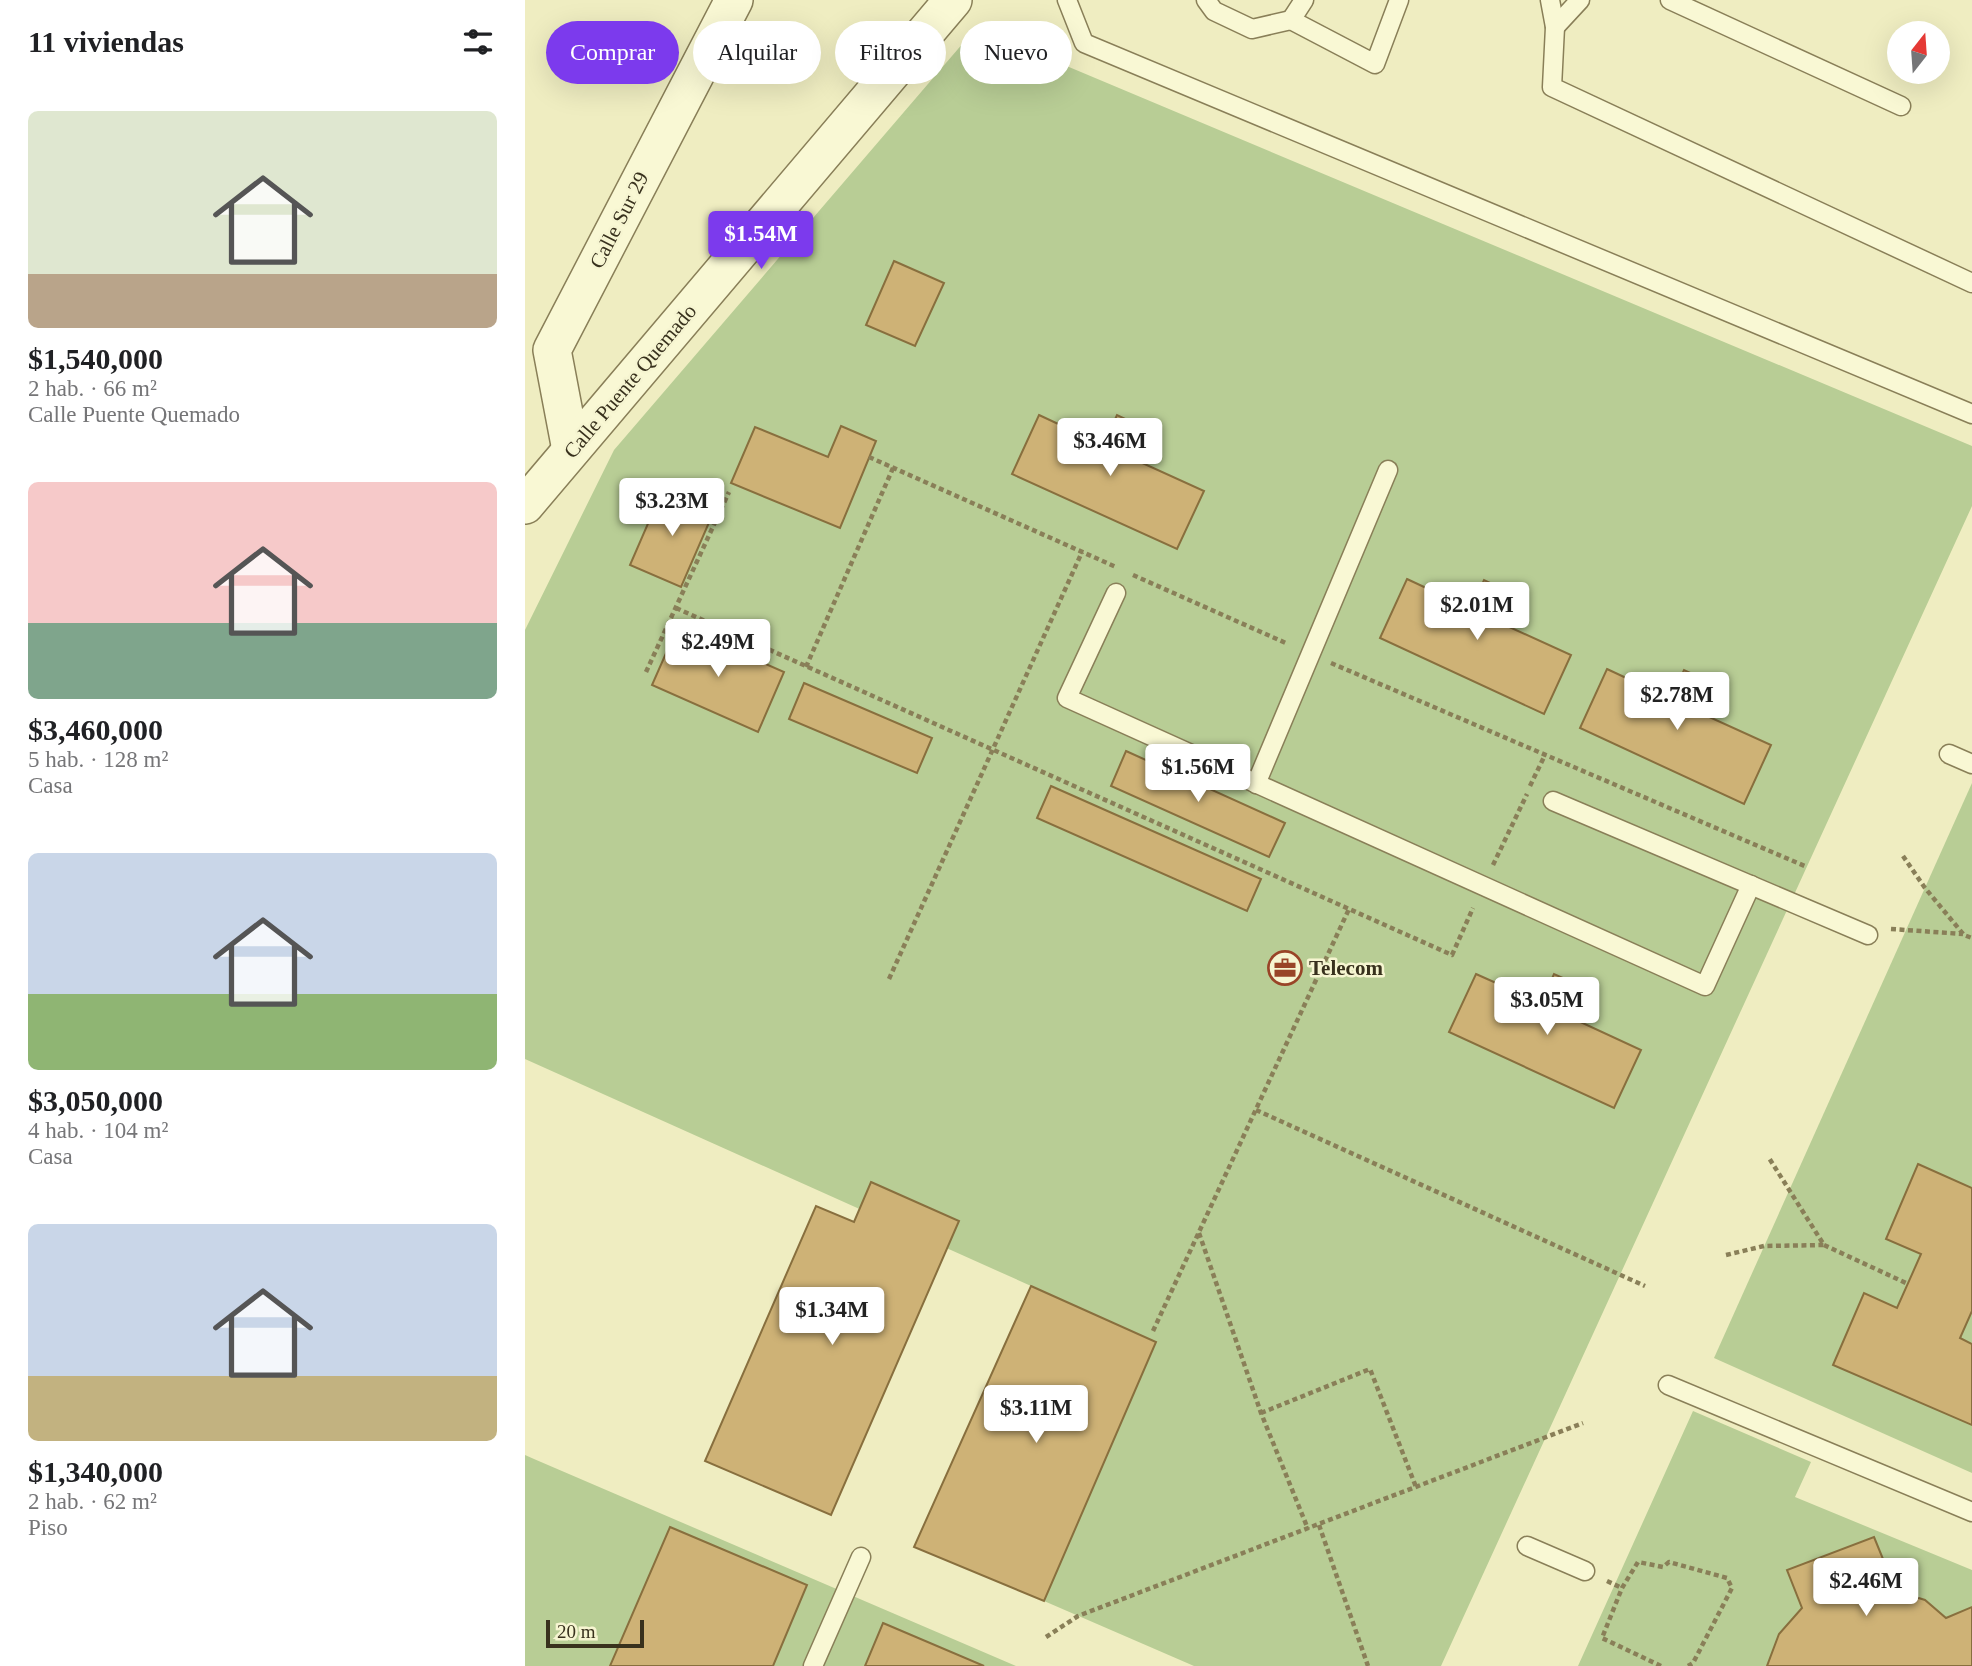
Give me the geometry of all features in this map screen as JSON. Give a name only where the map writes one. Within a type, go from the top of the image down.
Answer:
[{"type":"street","name":"Calle Sur 29","points":[[572,450],[552,350],[734,0]]},
{"type":"street","name":"Calle Puente Quemado","points":[[525,505],[953,0]]},
{"type":"lane","points":[[1067,0],[1084,43],[1972,414]]},
{"type":"lane","points":[[1206,0],[1214,12],[1252,29],[1291,20],[1375,64],[1399,0]]},
{"type":"lane","points":[[1291,20],[1304,0]]},
{"type":"lane","points":[[1550,0],[1555,27],[1552,87],[1972,283]]},
{"type":"lane","points":[[1555,27],[1580,0]]},
{"type":"lane","points":[[1670,0],[1901,106]]},
{"type":"lane","points":[[1256,784],[1388,470]]},
{"type":"lane","points":[[1116,593],[1067,698],[1705,986],[1751,885]]},
{"type":"lane","points":[[1948,754],[1972,764]]},
{"type":"lane","points":[[1553,801],[1751,885],[1875,932]]},
{"type":"lane","points":[[1668,1385],[1972,1512]]},
{"type":"lane","points":[[1527,1546],[1584,1571]]},
{"type":"lane","points":[[813,1666],[862,1557]]},
{"type":"path","points":[[869,457],[1120,569]]},
{"type":"path","points":[[806,667],[893,468]]},
{"type":"path","points":[[646,672],[729,492]]},
{"type":"path","points":[[889,979],[1082,552]]},
{"type":"path","points":[[1133,575],[1310,654],[1807,867]]},
{"type":"path","points":[[676,608],[1452,955],[1545,755]]},
{"type":"path","points":[[1903,856],[1925,888],[1964,934],[1972,938]]},
{"type":"path","points":[[1153,1331],[1349,909]]},
{"type":"path","points":[[1875,932],[1964,934]]},
{"type":"path","points":[[1256,1110],[1645,1286]]},
{"type":"path","points":[[1769,1158],[1824,1245]]},
{"type":"path","points":[[1199,1233],[1261,1413],[1308,1529]]},
{"type":"path","points":[[1726,1255],[1764,1246],[1824,1245],[1908,1284]]},
{"type":"path","points":[[1261,1413],[1370,1369],[1416,1487]]},
{"type":"path","points":[[1046,1637],[1079,1616],[1583,1423]]},
{"type":"path","points":[[1319,1525],[1368,1666]]},
{"type":"path","points":[[1661,1666],[1602,1638],[1622,1588],[1638,1562],[1663,1567],[1669,1562],[1727,1578],[1732,1588],[1692,1665]]},
{"type":"green space","points":[[960,47],[960,84],[1072,84],[1072,68],[1972,446],[1972,506],[1441,1666],[1194,1666],[1044,1601],[1156,1342],[525,1059],[525,630],[614,450],[928,84],[946,84],[946,63]]},
{"type":"green space","points":[[1972,783],[1972,1473],[1714,1358]]},
{"type":"green space","points":[[1693,1411],[1811,1462],[1795,1497],[1972,1570],[1972,1666],[1578,1666]]},
{"type":"green space","points":[[525,1455],[534,1459],[1016,1666],[525,1666]]},
{"type":"building","points":[[894,261],[944,283],[915,346],[866,325]]},
{"type":"building","points":[[1039,415],[1103,445],[1117,415],[1153,432],[1140,462],[1204,491],[1177,549],[1012,474]]},
{"type":"building","points":[[841,426],[876,441],[840,528],[731,483],[755,427],[828,457]]},
{"type":"building","points":[[663,489],[714,511],[681,587],[630,565]]},
{"type":"building","points":[[1407,579],[1471,609],[1484,580],[1520,597],[1507,626],[1571,655],[1544,714],[1380,638]]},
{"type":"building","points":[[678,626],[784,672],[758,732],[652,685]]},
{"type":"building","points":[[1607,669],[1671,699],[1684,670],[1721,687],[1707,716],[1771,745],[1744,804],[1580,728]]},
{"type":"building","points":[[804,683],[932,738],[917,773],[789,719]]},
{"type":"building","points":[[1126,751],[1285,823],[1269,857],[1111,786]]},
{"type":"building","points":[[1051,786],[1261,879],[1247,911],[1037,818]]},
{"type":"building","points":[[1476,974],[1541,1003],[1554,974],[1590,990],[1576,1020],[1641,1050],[1614,1108],[1449,1032]]},
{"type":"building","points":[[1918,1164],[1972,1188],[1972,1311],[1960,1338],[1972,1344],[1972,1425],[1833,1365],[1864,1293],[1897,1308],[1921,1254],[1886,1239]]},
{"type":"building","points":[[871,1182],[959,1221],[831,1515],[705,1461],[816,1206],[854,1222]]},
{"type":"building","points":[[1031,1286],[1156,1342],[1044,1601],[914,1547]]},
{"type":"building","points":[[670,1527],[807,1585],[773,1666],[610,1666]]},
{"type":"building","points":[[1874,1537],[1896,1591],[1925,1600],[1946,1618],[1972,1607],[1972,1666],[1767,1666],[1779,1634],[1802,1608],[1787,1570]]},
{"type":"building","points":[[883,1623],[984,1666],[865,1666]]},
{"type":"place","name":"Telecom","points":[[1285,968]]}]
